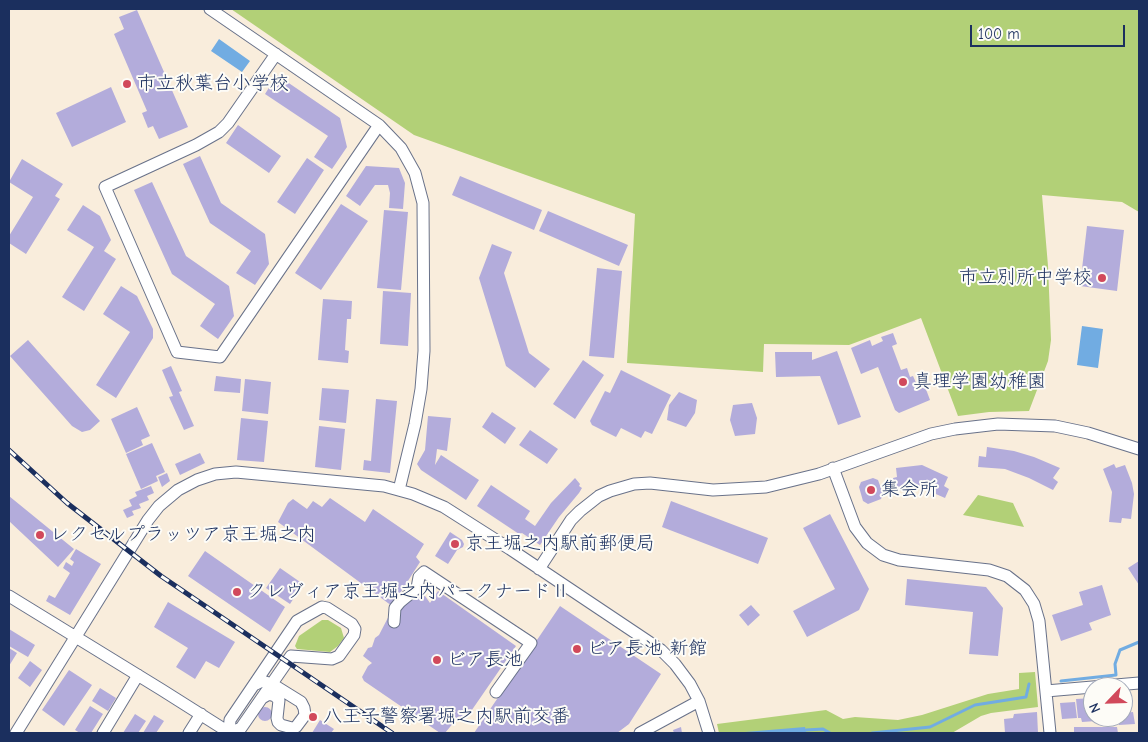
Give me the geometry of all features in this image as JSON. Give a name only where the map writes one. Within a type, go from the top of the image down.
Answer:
[{"type":"street","points":[[210,9],[380,125],[392,136],[407,156],[419,185],[423,203],[424,351],[415,424],[399,490]]},
{"type":"street","points":[[276,54],[228,123],[219,132],[196,145],[105,187],[177,352],[220,357],[380,125]]},
{"type":"street","points":[[539,568],[571,520],[589,503],[616,488],[634,484],[650,483],[713,490],[754,489],[791,482],[931,434],[998,424],[1018,423],[1055,426],[1088,433],[1139,449]]},
{"type":"street","points":[[833,468],[855,527],[867,543],[883,555],[898,560],[989,570],[1007,576],[1021,586],[1034,604],[1039,621],[1050,733]]},
{"type":"street","points":[[16,733],[153,513],[174,493],[197,480],[224,472],[245,472],[384,486],[444,508],[539,568],[661,650],[681,671],[699,701],[709,733]]},
{"type":"street","points":[[394,622],[395,608],[418,588],[419,577],[424,572],[530,643],[496,692]]},
{"type":"street","points":[[9,596],[230,733]]},
{"type":"street","points":[[230,733],[230,720],[297,621],[322,607],[328,608],[352,624],[355,629],[354,635],[339,656],[332,659],[291,656]]},
{"type":"street","points":[[287,636],[286,646],[291,656]]},
{"type":"street","points":[[230,733],[241,728],[291,656]]},
{"type":"street","points":[[103,733],[138,675]]},
{"type":"street","points":[[256,684],[262,681],[272,684],[301,702],[305,715],[296,727],[292,728],[281,725],[278,718],[279,700],[269,694],[262,698]]},
{"type":"street","points":[[1046,691],[1139,683]]},
{"type":"street","points":[[640,733],[699,701]]},
{"type":"street","points":[[189,733],[201,714]]},
{"type":"green space","points":[[231,9],[1139,9],[1139,212],[1122,202],[1042,195],[1048,266],[1051,340],[1048,361],[1029,411],[989,412],[958,416],[921,318],[849,345],[764,344],[763,372],[627,363],[635,214],[414,135]]},
{"type":"green space","points":[[978,495],[1013,503],[1024,527],[963,515]]},
{"type":"green space","points":[[322,620],[328,620],[341,628],[344,638],[338,646],[330,652],[297,649],[295,646],[299,636]]},
{"type":"green space","points":[[1035,672],[1038,707],[981,716],[952,733],[719,733],[717,724],[826,710],[843,719],[855,717],[898,720],[922,715],[988,694],[1019,689],[1019,673]]},
{"type":"water","points":[[219,39],[250,61],[242,72],[211,51]]},
{"type":"water","points":[[1082,326],[1103,329],[1098,368],[1077,365]]},
{"type":"water","points":[[805,727],[806,732],[798,733],[733,733]]},
{"type":"building","points":[[137,10],[188,127],[159,139],[153,126],[148,128],[142,113],[147,111],[114,34],[124,29],[119,17]]},
{"type":"building","points":[[277,75],[340,118],[347,147],[332,169],[314,157],[328,136],[265,94]]},
{"type":"building","points":[[111,87],[126,122],[72,147],[56,113]]},
{"type":"building","points":[[238,125],[281,156],[269,173],[226,143]]},
{"type":"building","points":[[200,156],[221,203],[265,234],[269,264],[255,285],[236,273],[251,251],[210,223],[183,164]]},
{"type":"building","points":[[307,158],[324,170],[295,214],[277,202]]},
{"type":"building","points":[[22,159],[63,184],[55,196],[60,199],[26,254],[9,243],[9,236],[33,197],[9,182]]},
{"type":"building","points":[[366,166],[399,168],[405,183],[403,209],[389,208],[390,193],[388,185],[375,185],[360,206],[346,196]]},
{"type":"building","points":[[460,176],[542,210],[534,230],[452,195]]},
{"type":"building","points":[[152,182],[186,256],[229,286],[234,316],[218,339],[200,326],[215,304],[172,274],[134,190]]},
{"type":"building","points":[[341,204],[368,221],[321,290],[295,273]]},
{"type":"building","points":[[83,205],[100,216],[111,240],[104,251],[116,259],[84,311],[62,297],[94,247],[67,230]]},
{"type":"building","points":[[384,210],[408,212],[401,290],[377,288]]},
{"type":"building","points":[[548,211],[628,245],[619,266],[539,231]]},
{"type":"building","points":[[1087,226],[1124,230],[1117,291],[1080,286]]},
{"type":"building","points":[[492,244],[512,252],[504,273],[529,353],[550,369],[535,388],[506,366],[479,278]]},
{"type":"building","points":[[597,268],[622,271],[614,358],[589,356]]},
{"type":"building","points":[[121,286],[137,296],[153,329],[153,338],[116,398],[96,385],[130,332],[103,314]]},
{"type":"building","points":[[383,291],[411,293],[408,346],[380,344]]},
{"type":"building","points":[[323,299],[352,301],[351,319],[347,319],[345,350],[349,351],[348,363],[318,360]]},
{"type":"building","points":[[893,333],[897,344],[892,346],[901,370],[907,368],[910,377],[913,376],[918,387],[924,384],[930,400],[899,413],[895,410],[878,367],[861,374],[851,348],[870,340],[872,346],[883,341],[881,337]]},
{"type":"building","points":[[28,340],[100,421],[90,430],[82,432],[72,426],[10,356]]},
{"type":"building","points":[[837,351],[861,417],[838,425],[820,376],[776,377],[775,352],[812,352],[812,360]]},
{"type":"building","points":[[583,360],[604,375],[575,419],[553,404]]},
{"type":"building","points":[[171,366],[182,391],[179,392],[194,426],[184,430],[169,397],[173,396],[162,370]]},
{"type":"building","points":[[621,370],[671,395],[652,434],[645,431],[641,438],[621,428],[616,437],[592,425],[590,421],[605,391],[610,393]]},
{"type":"building","points":[[216,376],[241,379],[240,393],[214,391]]},
{"type":"building","points":[[245,379],[271,382],[268,414],[242,411]]},
{"type":"building","points":[[322,388],[349,390],[346,423],[319,420]]},
{"type":"building","points":[[679,392],[697,400],[695,413],[686,427],[667,420],[669,405]]},
{"type":"building","points":[[376,399],[397,401],[390,473],[363,470],[364,460],[371,461]]},
{"type":"building","points":[[752,403],[757,418],[755,434],[735,436],[730,420],[733,405]]},
{"type":"building","points":[[137,407],[150,436],[141,440],[143,445],[126,453],[111,419]]},
{"type":"building","points":[[492,412],[516,428],[505,444],[482,427]]},
{"type":"building","points":[[428,416],[451,418],[447,451],[437,449],[435,465],[441,455],[479,480],[466,500],[421,470],[417,464],[425,450]]},
{"type":"building","points":[[241,418],[268,421],[264,462],[237,460]]},
{"type":"building","points":[[319,426],[345,429],[341,470],[315,467]]},
{"type":"building","points":[[530,430],[558,449],[547,464],[519,445]]},
{"type":"building","points":[[152,443],[165,472],[156,476],[158,481],[141,489],[126,454]]},
{"type":"building","points":[[987,447],[1014,451],[1060,468],[1053,478],[1058,482],[1053,490],[1005,469],[978,467],[979,456],[986,457]]},
{"type":"building","points":[[200,453],[205,463],[180,475],[175,464]]},
{"type":"building","points":[[1114,464],[1116,468],[1125,465],[1134,494],[1131,519],[1122,518],[1121,523],[1109,522],[1112,492],[1103,469]]},
{"type":"building","points":[[922,465],[948,477],[944,486],[949,489],[945,498],[922,488],[895,491],[893,478],[897,477],[896,468]]},
{"type":"building","points":[[167,473],[170,481],[162,487],[158,477]]},
{"type":"building","points":[[575,478],[582,488],[540,545],[522,533],[519,534],[477,506],[491,485],[530,511],[525,519],[535,526],[551,503]]},
{"type":"building","name":"集会所","points":[[873,478],[878,480],[883,494],[881,499],[868,504],[863,501],[859,487],[861,482]]},
{"type":"building","points":[[151,486],[154,493],[147,496],[149,500],[139,504],[141,508],[132,511],[134,515],[127,518],[123,510],[132,506],[129,500],[137,496],[135,492]]},
{"type":"building","name":"レクセルプラッツア京王堀之内","points":[[9,496],[74,549],[58,567],[9,521]]},
{"type":"building","points":[[330,498],[365,522],[373,509],[424,544],[416,557],[420,562],[392,606],[278,522],[288,503],[293,499],[307,509],[313,501],[322,507]]},
{"type":"building","points":[[671,501],[768,538],[758,564],[662,527]]},
{"type":"building","points":[[830,514],[869,589],[859,610],[807,637],[793,611],[835,589],[803,528]]},
{"type":"building","points":[[450,532],[462,540],[464,544],[463,547],[457,550],[448,564],[435,556]]},
{"type":"building","points":[[76,549],[101,564],[70,615],[46,601],[49,595],[55,598],[70,573],[63,568],[66,562],[72,566],[74,562],[70,559]]},
{"type":"building","name":"クレヴィア京王堀之内パークナードⅡ","points":[[205,551],[285,607],[270,632],[188,576]]},
{"type":"building","points":[[1139,561],[1139,585],[1128,568]]},
{"type":"building","points":[[280,568],[303,584],[290,604],[266,588]]},
{"type":"building","points":[[907,579],[986,587],[1003,608],[998,656],[969,654],[973,612],[905,605]]},
{"type":"building","points":[[1102,585],[1111,615],[1089,623],[1092,630],[1061,641],[1052,615],[1083,605],[1079,592]]},
{"type":"building","name":"ビア長池","points":[[420,591],[430,603],[438,591],[516,646],[465,720],[459,716],[445,733],[440,733],[364,681],[362,677],[368,666],[372,663],[363,656],[368,648],[372,647],[375,638],[379,635],[394,606]]},
{"type":"building","points":[[168,602],[235,642],[219,668],[206,661],[195,679],[176,667],[188,648],[154,627]]},
{"type":"building","points":[[751,605],[760,615],[748,626],[739,615]]},
{"type":"building","name":"ビア長池 新館","points":[[560,606],[661,674],[629,724],[617,733],[474,733]]},
{"type":"building","points":[[9,629],[35,645],[28,657],[9,646]]},
{"type":"building","points":[[9,648],[17,653],[9,666]]},
{"type":"building","points":[[30,661],[42,670],[30,687],[18,678]]},
{"type":"building","points":[[69,670],[92,685],[64,726],[42,710]]},
{"type":"building","points":[[100,688],[116,698],[108,711],[92,701]]},
{"type":"building","points":[[1076,699],[1083,699],[1083,722],[1081,718],[1078,718]]},
{"type":"building","points":[[1075,702],[1077,718],[1062,719],[1060,703]]},
{"type":"building","points":[[90,706],[103,714],[91,733],[80,733],[75,730]]},
{"type":"building","points":[[265,707],[270,709],[272,714],[270,719],[265,721],[260,719],[258,714],[260,709]]},
{"type":"building","points":[[1037,712],[1038,733],[1005,733],[1004,719],[1013,718],[1014,714]]},
{"type":"building","points":[[135,714],[146,721],[138,733],[123,733]]},
{"type":"building","points":[[154,715],[164,721],[156,733],[143,733]]},
{"type":"building","points":[[320,720],[334,729],[331,733],[312,733]]},
{"type":"building","points":[[681,727],[682,733],[674,733],[673,730]]},
{"type":"building","points":[[1074,727],[1117,727],[1118,733],[1074,733]]},
{"type":"waterway","points":[[1061,681],[1116,675],[1115,664],[1120,650],[1139,642]]},
{"type":"waterway","points":[[872,733],[930,727],[975,705],[1026,697],[1029,684]]},
{"type":"waterway","points":[[806,730],[823,729],[830,733]]},
{"type":"railway","points":[[9,450],[67,503],[161,576],[392,733]]},
{"type":"place","name":"市立秋葉台小学校","points":[[127,84]]},
{"type":"place","name":"市立別所中学校","points":[[1102,278]]},
{"type":"place","name":"真理学園幼稚園","points":[[903,382]]},
{"type":"place","name":"集会所","points":[[871,490]]},
{"type":"place","name":"レクセルプラッツア京王堀之内","points":[[40,535]]},
{"type":"place","name":"京王堀之内駅前郵便局","points":[[455,544]]},
{"type":"place","name":"クレヴィア京王堀之内パークナードⅡ","points":[[237,592]]},
{"type":"place","name":"ビア長池 新館","points":[[577,649]]},
{"type":"place","name":"ビア長池","points":[[437,660]]},
{"type":"place","name":"八王子警察署堀之内駅前交番","points":[[313,717]]}]
